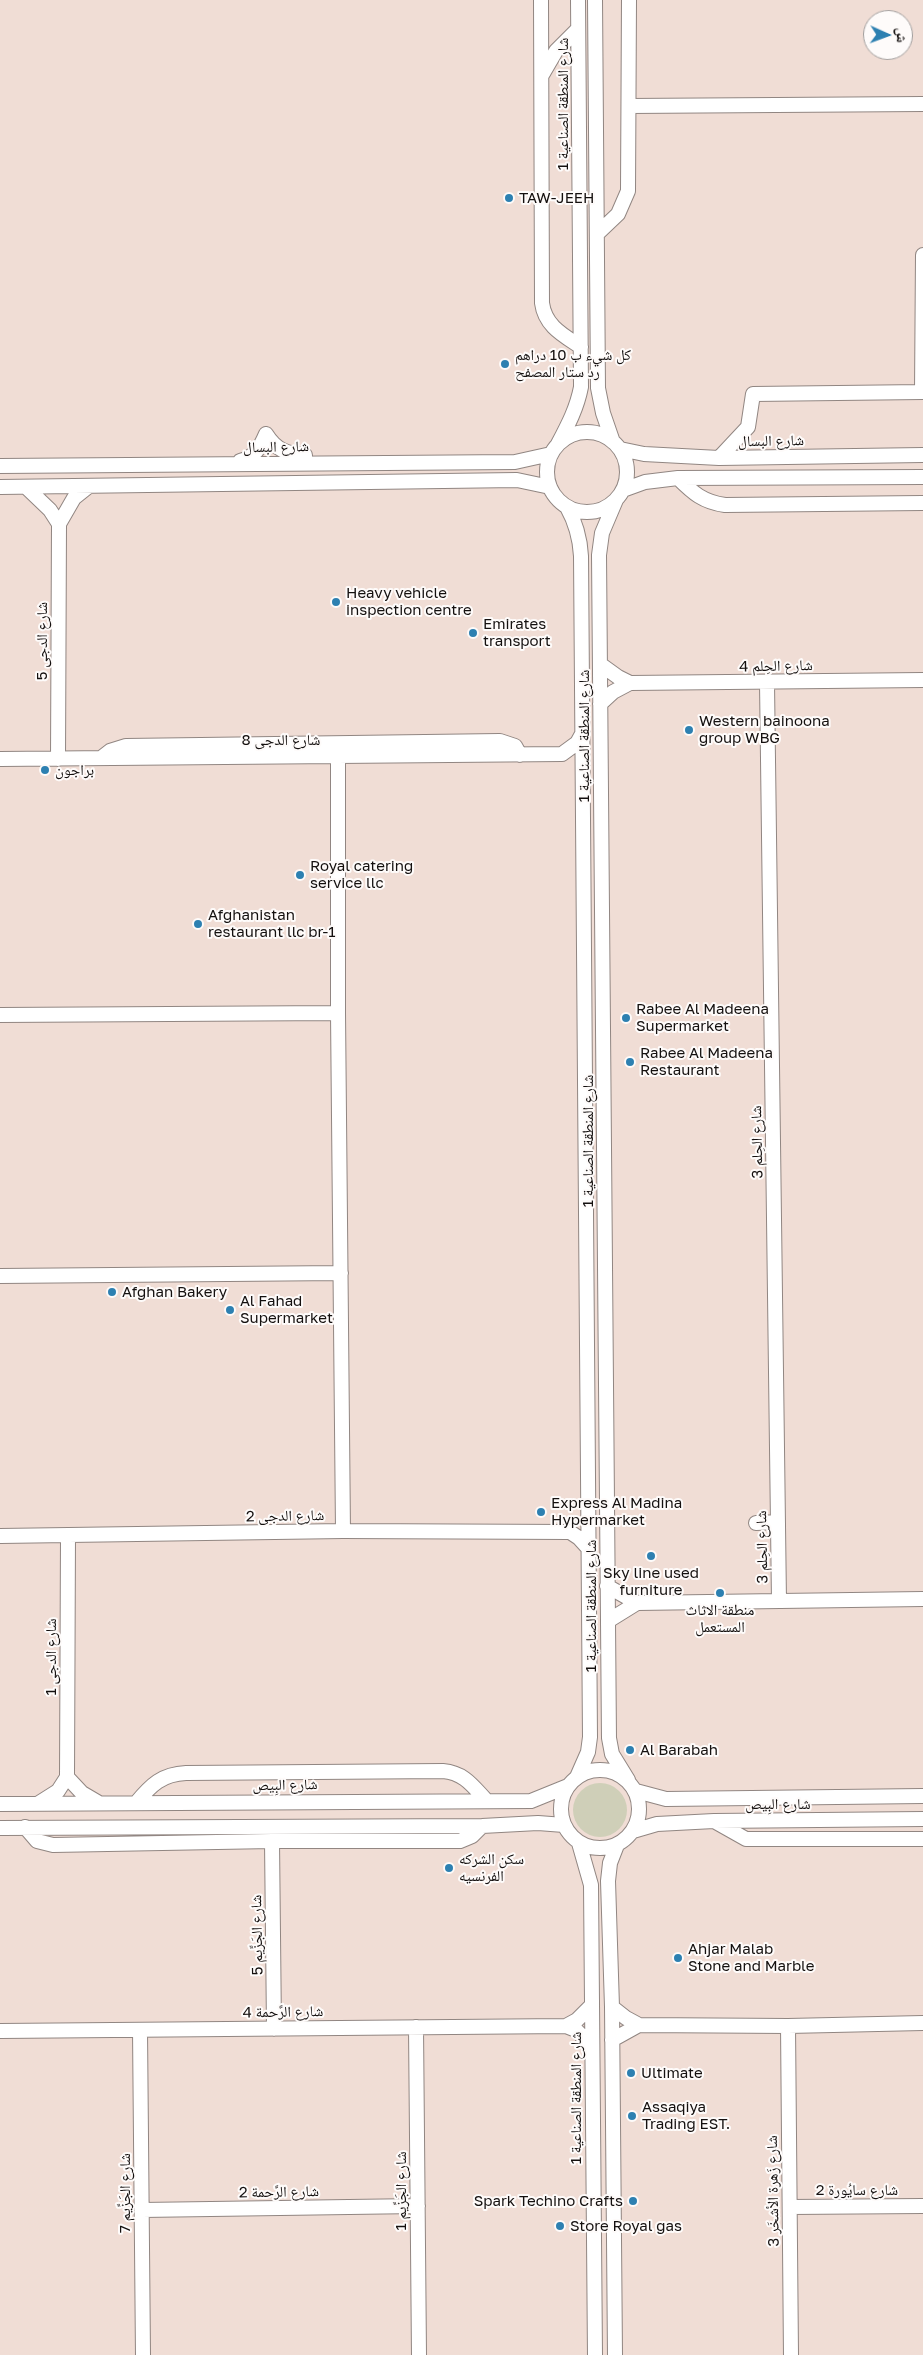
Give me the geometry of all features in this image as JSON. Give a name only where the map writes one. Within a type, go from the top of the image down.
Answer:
[{"type":"street","points":[[540,0],[543,310],[552,327],[581,347]]},
{"type":"street","name":"شارع المنطقة الصناعية 1","points":[[554,449],[578,402],[581,347],[578,0]]},
{"type":"street","points":[[595,0],[598,388],[617,445],[627,468],[619,495]]},
{"type":"street","points":[[597,234],[618,214],[628,191],[629,0]]},
{"type":"street","points":[[540,78],[556,51],[578,29]]},
{"type":"street","points":[[629,106],[923,104]]},
{"type":"street","points":[[719,458],[748,427],[753,394],[923,392],[923,255]]},
{"type":"street","points":[[617,445],[597,433],[588,432],[567,436],[554,449],[547,476],[556,498],[567,507],[577,511],[593,512],[608,506],[619,495],[645,482],[678,478],[923,477]]},
{"type":"street","points":[[229,464],[249,458],[255,454],[266,434],[271,443],[288,454],[318,456],[337,463]]},
{"type":"street","name":"شارع البسال","points":[[617,445],[644,454],[719,458],[923,455]]},
{"type":"street","name":"شارع البسال","points":[[0,466],[515,462],[554,449]]},
{"type":"street","points":[[678,478],[695,495],[710,502],[724,505],[923,503]]},
{"type":"street","points":[[0,487],[517,480],[550,487]]},
{"type":"street","name":"شارع الدجى 5","points":[[58,759],[59,524],[74,498],[89,486]]},
{"type":"street","points":[[26,487],[50,510],[59,524]]},
{"type":"street","name":"شارع المنطقة الصناعية 1","points":[[619,495],[602,533],[599,554],[607,1586],[609,1738],[612,1754],[632,1786]]},
{"type":"street","name":"شارع المنطقة الصناعية 1","points":[[567,507],[575,522],[580,546],[590,1737],[588,1752],[573,1781]]},
{"type":"street","points":[[600,664],[630,683]]},
{"type":"street","name":"شارع الحِلم 4","points":[[630,683],[923,680]]},
{"type":"street","points":[[600,704],[613,692],[630,683]]},
{"type":"street","name":"شارع الحِلم 3","points":[[767,683],[779,1601]]},
{"type":"street","points":[[583,732],[577,743],[562,754],[576,765],[583,775]]},
{"type":"street","points":[[101,758],[115,748],[126,746],[500,741],[510,743],[520,755]]},
{"type":"street","name":"شارع الدجى 8","points":[[0,759],[562,754]]},
{"type":"street","points":[[338,756],[338,1013],[343,1531]]},
{"type":"street","points":[[0,1015],[338,1013]]},
{"type":"street","points":[[0,1276],[341,1273]]},
{"type":"street","points":[[588,1506],[583,1519],[570,1532],[579,1538],[588,1549]]},
{"type":"street","points":[[756,1523],[778,1522]]},
{"type":"street","name":"شارع الدجى 2","points":[[0,1536],[343,1531],[570,1532]]},
{"type":"street","name":"شارع الدجى 1","points":[[67,1777],[68,1536]]},
{"type":"street","points":[[607,1586],[637,1603],[923,1599]]},
{"type":"street","points":[[608,1621],[637,1603]]},
{"type":"street","points":[[603,1769],[616,1773],[632,1786],[640,1804],[639,1818],[634,1831],[617,1845],[604,1849],[591,1848],[579,1843],[570,1835],[564,1825],[561,1812],[562,1799],[573,1781],[590,1771],[603,1769]]},
{"type":"street","points":[[136,1803],[158,1780],[169,1774],[186,1773],[443,1771],[455,1773],[466,1778],[485,1799]]},
{"type":"street","points":[[36,1804],[51,1796],[67,1777],[82,1793],[100,1804]]},
{"type":"street","name":"شارع البِيص","points":[[0,1804],[485,1799],[531,1801],[573,1781]]},
{"type":"street","name":"شارع البِيص","points":[[632,1786],[666,1800],[923,1796]]},
{"type":"street","name":"شارع البِيص","points":[[634,1831],[657,1824],[714,1821],[923,1819]]},
{"type":"street","points":[[714,1821],[746,1839],[923,1840]]},
{"type":"street","points":[[0,1828],[482,1826],[538,1823],[564,1825]]},
{"type":"street","points":[[26,1827],[37,1841],[48,1845],[272,1841],[460,1841],[472,1836],[482,1826]]},
{"type":"street","name":"شارع الجَزِّيم 5","points":[[272,1841],[274,2029]]},
{"type":"street","name":"شارع المنطقة الصناعية 1","points":[[579,1843],[591,1885],[595,2355]]},
{"type":"street","points":[[615,2355],[612,2007],[608,1881],[610,1863],[617,1845]]},
{"type":"street","points":[[566,2026],[577,2020],[592,2005]]},
{"type":"street","points":[[612,2007],[639,2025],[788,2026],[923,2024]]},
{"type":"street","points":[[612,2040],[639,2025]]},
{"type":"street","points":[[566,2026],[576,2030],[592,2046]]},
{"type":"street","name":"شارع الرَّحمة 4","points":[[0,2031],[566,2026]]},
{"type":"street","name":"شارع زَهرة الأشخَر 3","points":[[788,2026],[791,2355]]},
{"type":"street","name":"شارع الجَزِّيم 1","points":[[416,2027],[419,2355]]},
{"type":"street","name":"شارع الجَزِّيم 7","points":[[140,2030],[142,2355]]},
{"type":"street","name":"شارع الرَّحمة 2","points":[[142,2210],[418,2206]]},
{"type":"street","name":"شارع سايُورة 2","points":[[790,2207],[923,2206]]},
{"type":"shaded area","points":[[0,0],[923,0],[923,2355],[0,2355]]},
{"type":"green space","points":[[595,1783],[605,1783],[615,1787],[623,1795],[627,1810],[623,1825],[615,1833],[605,1837],[595,1837],[585,1833],[577,1825],[573,1815],[573,1805],[577,1795],[585,1787]]},
{"type":"place","name":"TAW-JEEH","points":[[509,198]]},
{"type":"place","name":"كل شيء ب 10 دراهم رد ستار المصفح","points":[[505,364]]},
{"type":"place","name":"Heavy vehicle inspection centre","points":[[336,602]]},
{"type":"place","name":"Emirates transport","points":[[473,633]]},
{"type":"place","name":"Western bainoona group WBG","points":[[689,730]]},
{"type":"place","name":"براجون","points":[[45,770]]},
{"type":"place","name":"Royal catering service llc","points":[[300,875]]},
{"type":"place","name":"Afghanistan restaurant llc br-1","points":[[198,924]]},
{"type":"place","name":"Rabee Al Madeena Supermarket","points":[[626,1018]]},
{"type":"place","name":"Rabee Al Madeena Restaurant","points":[[630,1062]]},
{"type":"place","name":"Afghan Bakery","points":[[112,1292]]},
{"type":"place","name":"Al Fahad Supermarket","points":[[230,1310]]},
{"type":"place","name":"Express Al Madina Hypermarket","points":[[541,1512]]},
{"type":"place","name":"Sky line used furniture","points":[[651,1556]]},
{"type":"place","name":"منطقة الاثاث المستعمل","points":[[720,1593]]},
{"type":"place","name":"Al Barabah","points":[[630,1750]]},
{"type":"place","name":"سكن الشركه الفرنسيه","points":[[449,1868]]},
{"type":"place","name":"Ahjar Malab Stone and Marble","points":[[678,1958]]},
{"type":"place","name":"Ultimate","points":[[631,2073]]},
{"type":"place","name":"Assaqiya Trading EST.","points":[[632,2116]]},
{"type":"place","name":"Spark Techino Crafts","points":[[633,2201]]},
{"type":"place","name":"Store Royal gas","points":[[560,2226]]}]
